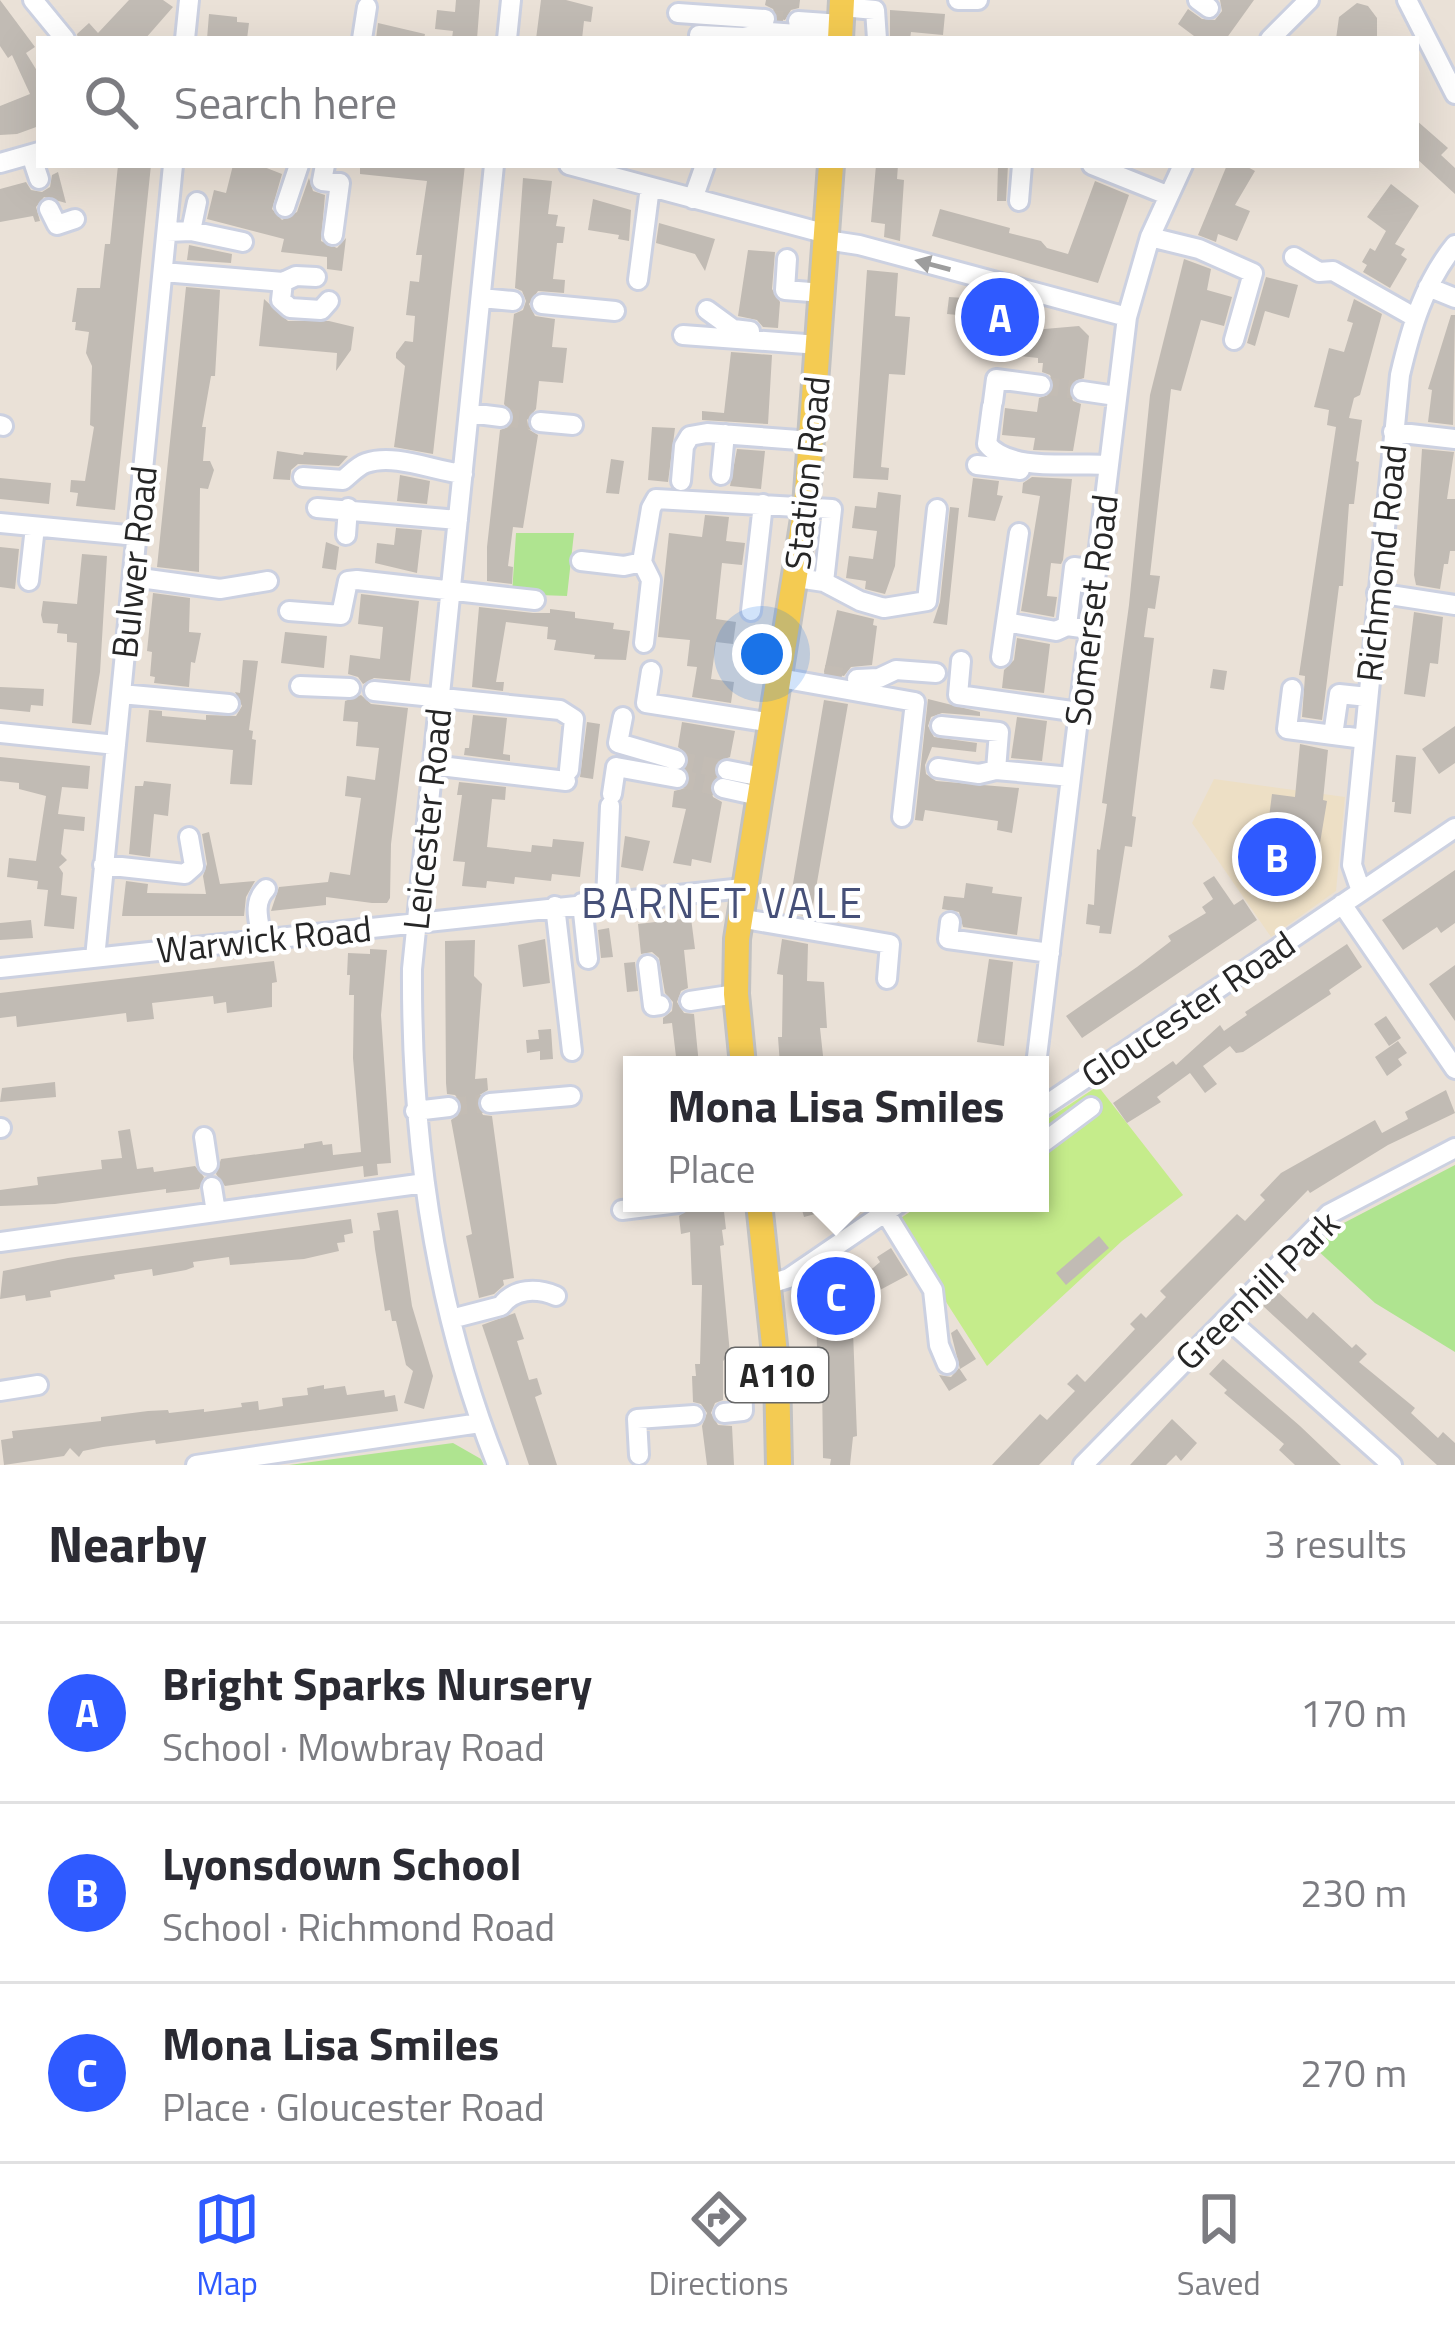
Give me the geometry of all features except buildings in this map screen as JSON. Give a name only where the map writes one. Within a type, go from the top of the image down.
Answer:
[{"type":"main road","name":"Station Road","points":[[742,1056],[736,994],[742,889],[806,506],[831,168]]},
{"type":"main road","name":"A110","points":[[760,1212],[777,1373],[779,1465]]},
{"type":"street","points":[[33,0],[63,36]]},
{"type":"street","points":[[185,36],[189,0]]},
{"type":"street","points":[[507,36],[512,0]]},
{"type":"street","points":[[958,0],[978,0]]},
{"type":"street","points":[[1407,0],[1420,36],[1447,58],[1455,94]]},
{"type":"street","points":[[1272,36],[1299,3]]},
{"type":"street","points":[[362,36],[367,8]]},
{"type":"street","points":[[752,36],[841,21],[875,10],[877,36]]},
{"type":"street","points":[[678,13],[764,19]]},
{"type":"street","points":[[798,21],[841,21]]},
{"type":"street","points":[[699,35],[714,36]]},
{"type":"street","points":[[0,163],[35,154]]},
{"type":"street","points":[[37,168],[39,179]]},
{"type":"street","name":"Bulwer Road","points":[[95,958],[173,168]]},
{"type":"street","points":[[286,207],[298,168]]},
{"type":"street","points":[[324,168],[322,181],[340,183],[333,235]]},
{"type":"street","name":"Leicester Road","points":[[494,168],[412,992],[415,1111],[425,1183],[451,1319],[480,1424],[497,1465]]},
{"type":"street","points":[[580,168],[1127,317]]},
{"type":"street","points":[[693,199],[704,168]]},
{"type":"street","points":[[1019,200],[1022,168]]},
{"type":"street","points":[[1100,168],[1167,195]]},
{"type":"street","name":"Somerset Road","points":[[1037,1056],[1127,317],[1150,237],[1181,168]]},
{"type":"street","points":[[638,280],[650,188]]},
{"type":"street","points":[[191,231],[197,202]]},
{"type":"street","points":[[49,209],[57,225],[75,219]]},
{"type":"street","points":[[167,232],[191,231],[243,242]]},
{"type":"street","points":[[1150,237],[1199,249],[1253,273],[1234,340]]},
{"type":"street","name":"Richmond Road","points":[[1361,891],[1352,865],[1400,375],[1428,287],[1455,245]]},
{"type":"street","points":[[1294,257],[1319,272],[1333,271],[1416,318]]},
{"type":"street","points":[[787,259],[785,290],[823,293]]},
{"type":"street","points":[[163,272],[283,282],[296,276],[316,277]]},
{"type":"street","points":[[283,282],[281,300],[290,308],[321,310],[329,301]]},
{"type":"street","points":[[1428,287],[1455,298]]},
{"type":"street","points":[[481,298],[513,301]]},
{"type":"street","points":[[542,304],[615,311]]},
{"type":"street","points":[[707,310],[733,329],[819,341]]},
{"type":"street","points":[[683,335],[819,341]]},
{"type":"street","points":[[1041,385],[996,379],[987,444],[993,452],[1076,468],[1091,463],[1108,472]]},
{"type":"street","points":[[1082,391],[1116,396]]},
{"type":"street","points":[[469,413],[501,417]]},
{"type":"street","points":[[540,422],[573,425]]},
{"type":"street","points":[[681,481],[684,446],[690,436],[723,429],[812,436]]},
{"type":"street","points":[[721,475],[723,429]]},
{"type":"street","points":[[1394,432],[1455,439]]},
{"type":"street","points":[[303,477],[343,480],[372,461],[463,474]]},
{"type":"street","points":[[977,465],[1108,472]]},
{"type":"street","points":[[644,643],[651,580],[642,562],[650,508],[656,499],[832,509],[824,582]]},
{"type":"street","points":[[751,611],[763,504]]},
{"type":"street","points":[[317,508],[458,520]]},
{"type":"street","points":[[346,535],[348,508]]},
{"type":"street","points":[[797,578],[824,582],[884,608],[928,601],[937,509]]},
{"type":"street","points":[[0,524],[137,536]]},
{"type":"street","points":[[29,581],[35,527]]},
{"type":"street","points":[[1001,658],[1019,532]]},
{"type":"street","points":[[581,561],[623,566],[642,562]]},
{"type":"street","points":[[1067,626],[1074,566],[1096,569]]},
{"type":"street","points":[[345,568],[535,600]]},
{"type":"street","points":[[133,577],[220,589],[268,581]]},
{"type":"street","points":[[289,611],[341,615],[348,581],[451,586]]},
{"type":"street","points":[[1377,593],[1455,605]]},
{"type":"street","points":[[1006,622],[1056,632],[1067,626],[1089,629]]},
{"type":"street","points":[[961,661],[958,694],[1079,712]]},
{"type":"street","points":[[856,679],[879,678],[896,670],[936,674]]},
{"type":"street","points":[[651,671],[646,703],[772,723]]},
{"type":"street","points":[[781,672],[824,674]]},
{"type":"street","points":[[781,672],[916,702],[902,817]]},
{"type":"street","points":[[300,686],[350,688]]},
{"type":"street","points":[[1292,689],[1287,729],[1364,739]]},
{"type":"street","points":[[374,691],[560,710],[574,719],[568,776],[432,765]]},
{"type":"street","points":[[121,694],[229,704]]},
{"type":"street","points":[[1333,735],[1339,694],[1368,697]]},
{"type":"street","points":[[606,900],[616,767],[676,769],[618,743],[623,717]]},
{"type":"street","points":[[941,726],[999,732],[996,770]]},
{"type":"street","points":[[0,734],[116,745]]},
{"type":"street","points":[[938,768],[1071,776]]},
{"type":"street","points":[[725,779],[761,786]]},
{"type":"street","name":"Gloucester Road","points":[[1049,1100],[1455,828]]},
{"type":"street","points":[[103,865],[185,874],[194,866],[190,837]]},
{"type":"street","points":[[262,939],[257,907],[266,889]]},
{"type":"street","name":"Warwick Road","points":[[0,968],[742,889]]},
{"type":"street","points":[[582,903],[588,959]]},
{"type":"street","points":[[1342,904],[1455,1069]]},
{"type":"street","points":[[555,906],[572,1051]]},
{"type":"street","points":[[740,918],[890,944],[887,979]]},
{"type":"street","points":[[950,922],[948,939],[1051,953]]},
{"type":"street","points":[[648,964],[652,1006],[660,1005]]},
{"type":"street","points":[[690,1001],[736,994]]},
{"type":"street","points":[[490,1103],[571,1096]]},
{"type":"street","points":[[415,1111],[449,1107]]},
{"type":"street","points":[[1049,1138],[1090,1107]]},
{"type":"street","points":[[204,1137],[208,1164]]},
{"type":"street","name":"Greenhill Park","points":[[1083,1465],[1329,1214],[1455,1148]]},
{"type":"street","points":[[0,1242],[425,1183]]},
{"type":"street","points":[[212,1187],[216,1212]]},
{"type":"street","points":[[767,1285],[789,1278],[886,1212]]},
{"type":"street","points":[[894,1212],[934,1290],[939,1345],[946,1364]]},
{"type":"street","points":[[451,1319],[501,1306],[506,1299],[533,1289],[556,1296]]},
{"type":"street","points":[[1226,1318],[1392,1465]]},
{"type":"street","points":[[724,1413],[743,1411],[742,1378],[777,1373]]},
{"type":"street","points":[[0,1391],[38,1385]]},
{"type":"street","points":[[639,1455],[637,1419],[694,1415]]},
{"type":"street","points":[[196,1465],[480,1424]]},
{"type":"shaded area","points":[[1214,779],[1345,797],[1336,891],[1271,937],[1192,823]]},
{"type":"green space","points":[[516,533],[574,533],[567,596],[512,594]]},
{"type":"green space","points":[[1098,1086],[1183,1195],[1122,1241],[987,1366],[895,1222],[910,1212],[1049,1212],[1049,1118]]},
{"type":"green space","points":[[1455,1165],[1455,1352],[1375,1303],[1316,1249],[1338,1226]]},
{"type":"green space","points":[[453,1443],[484,1465],[289,1465]]},
{"type":"tunnel","points":[[765,19],[798,21]]},
{"type":"tunnel","points":[[1041,385],[1082,391]]},
{"type":"tunnel","points":[[501,417],[540,422]]},
{"type":"tunnel","points":[[824,674],[857,679]]},
{"type":"tunnel","points":[[676,760],[727,770]]},
{"type":"tunnel","points":[[677,778],[723,788]]},
{"type":"tunnel","points":[[449,1107],[490,1103]]},
{"type":"place","name":"Bright Sparks Nursery","points":[[1000,317]]},
{"type":"place","name":"Lyonsdown School","points":[[1277,857]]},
{"type":"place","name":"Mona Lisa Smiles","points":[[836,1296]]},
{"type":"district","name":"BARNET VALE","points":[[723,903]]}]
